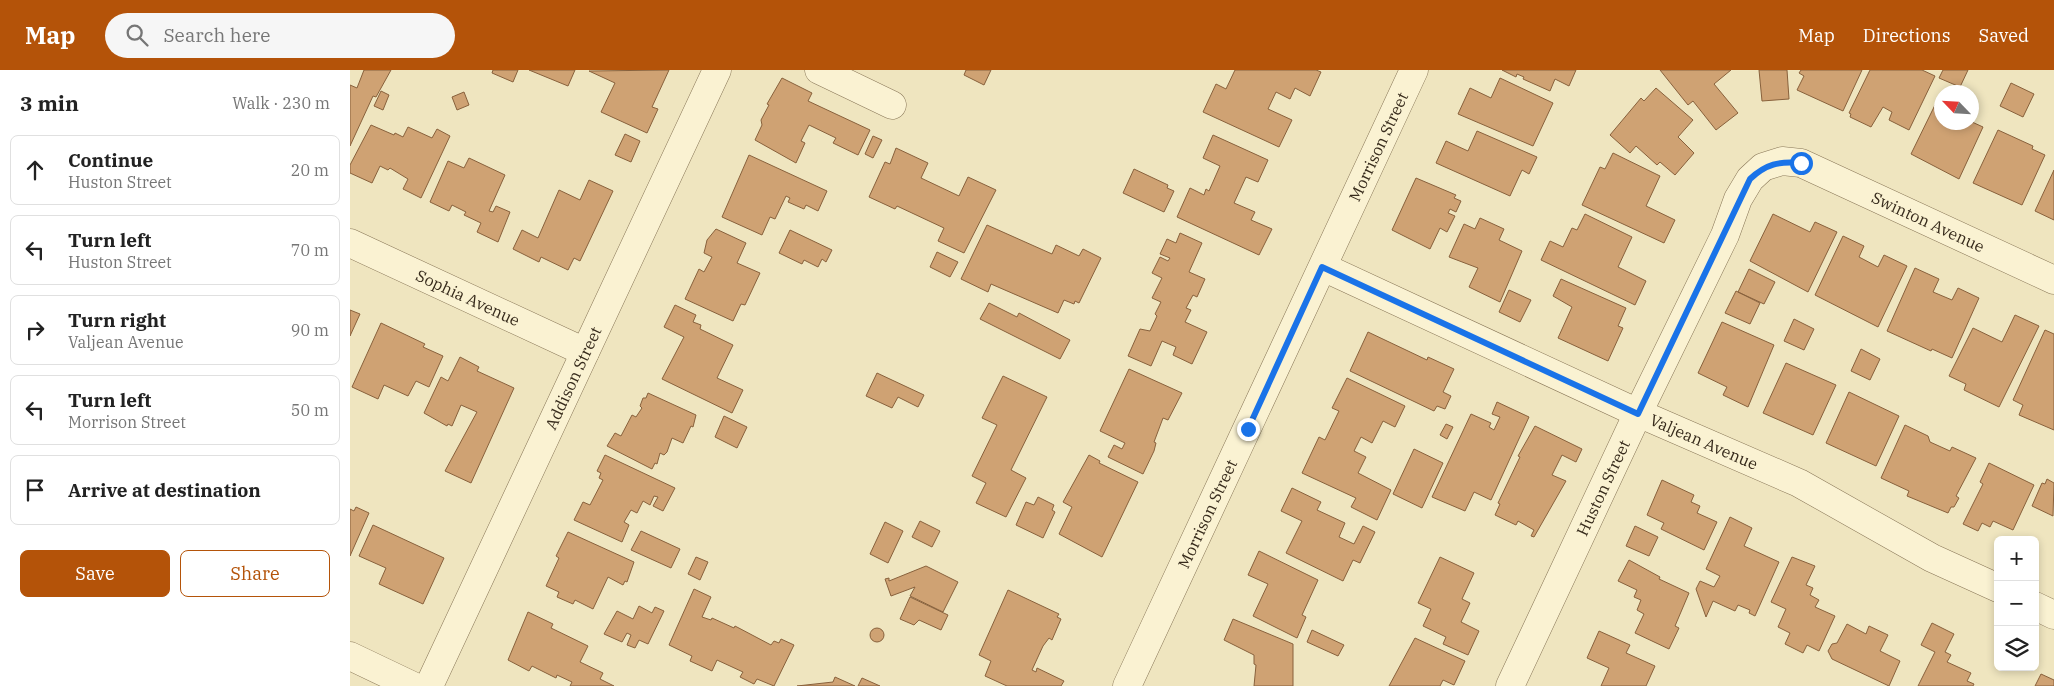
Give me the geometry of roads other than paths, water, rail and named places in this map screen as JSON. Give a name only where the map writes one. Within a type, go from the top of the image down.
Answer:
[{"type":"street","name":"Addison Street","points":[[429,686],[717,70]]},
{"type":"street","points":[[819,70],[892,105]]},
{"type":"street","name":"Morrison Street","points":[[1128,686],[1414,70]]},
{"type":"street","name":"Huston Street","points":[[1510,686],[1750,179],[1763,167],[1782,161],[1801,163]]},
{"type":"street","name":"Swinton Avenue","points":[[1801,163],[2054,280]]},
{"type":"street","name":"Sophia Avenue","points":[[350,243],[585,352]]},
{"type":"street","name":"Valjean Avenue","points":[[1322,267],[1638,414],[1799,483],[1932,558],[1994,586]]},
{"type":"street","points":[[2039,608],[2054,615]]},
{"type":"street","points":[[350,656],[413,686]]}]
